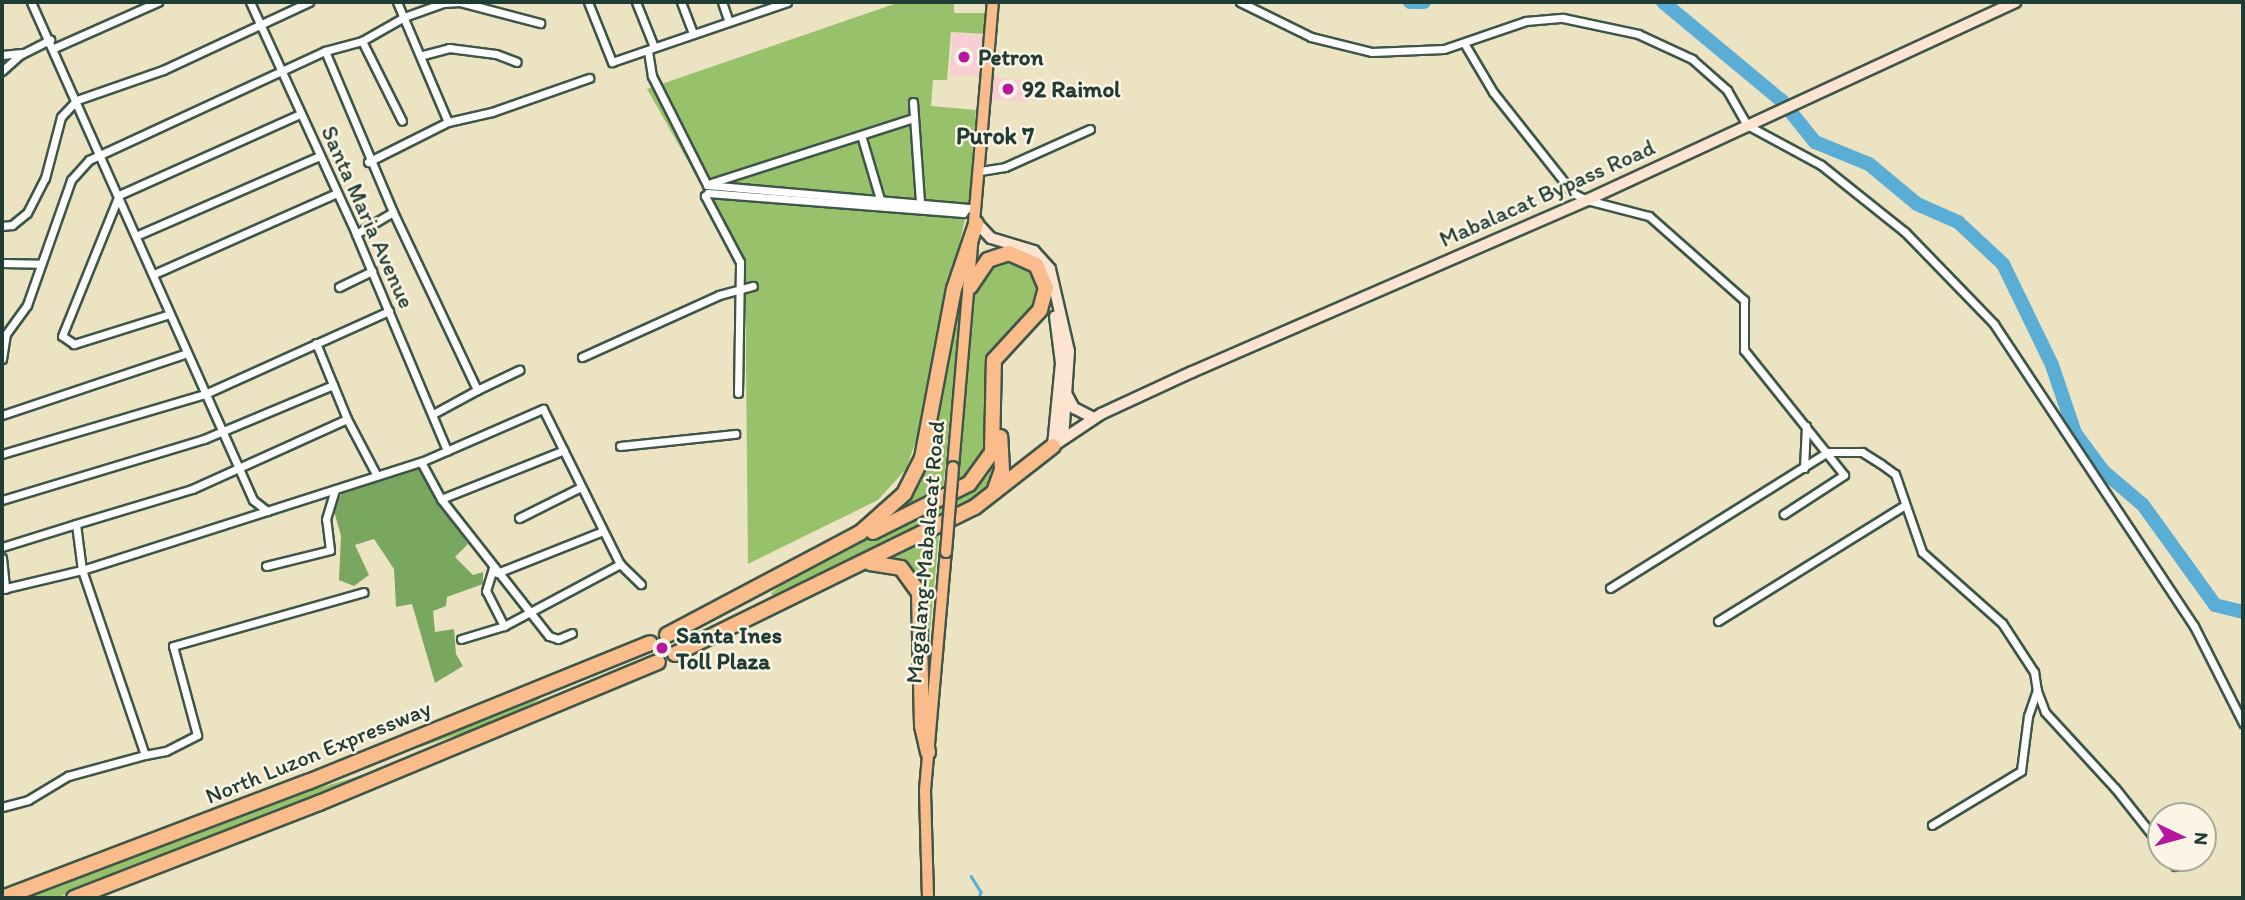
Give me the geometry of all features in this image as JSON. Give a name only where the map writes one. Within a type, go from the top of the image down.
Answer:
[{"type":"highway","points":[[830,551],[885,515],[918,468],[954,289],[976,223]]},
{"type":"highway","points":[[667,635],[830,551],[969,484],[988,462],[993,445],[990,397],[994,360],[1040,310],[1046,288],[1036,265],[1009,253],[988,260],[970,287]]},
{"type":"highway","points":[[990,496],[1002,470],[1001,366],[1047,316],[1055,284]]},
{"type":"highway","points":[[675,654],[858,566],[990,496],[1058,442]]},
{"type":"highway","points":[[858,566],[896,566],[917,587],[922,726],[928,752]]},
{"type":"highway","name":"North Luzon Expressway","points":[[2,898],[308,782],[650,643]]},
{"type":"highway","name":"North Luzon Expressway","points":[[74,898],[320,803],[658,662]]},
{"type":"main road","name":"Magalang-Mabalacat Road","points":[[928,898],[924,853],[928,752],[976,223],[972,208],[980,171],[993,2]]},
{"type":"main road","name":"Mabalacat Bypass Road","points":[[1058,442],[1094,418],[1503,234],[1587,201],[1836,82],[2015,2]]},
{"type":"main road","points":[[976,223],[991,238],[1041,256],[1055,284],[1068,343],[1067,395],[1058,442]]},
{"type":"main road","points":[[1055,316],[1060,363],[1058,442]]},
{"type":"main road","points":[[1067,395],[1074,408],[1094,418]]},
{"type":"street","points":[[31,2],[138,235],[253,500],[267,511]]},
{"type":"street","points":[[2,55],[23,53],[52,44],[138,6],[158,2]]},
{"type":"street","name":"Santa Maria Avenue","points":[[250,2],[356,234],[447,450]]},
{"type":"street","points":[[2,226],[12,225],[27,213],[45,178],[61,117],[77,100],[163,70],[309,2]]},
{"type":"street","points":[[397,2],[423,55],[448,122]]},
{"type":"street","points":[[2,359],[6,334],[21,317],[71,180],[89,160],[101,157],[325,51],[362,41],[404,17],[443,3],[460,2],[540,23]]},
{"type":"street","points":[[588,2],[612,62],[729,22],[764,5],[787,2]]},
{"type":"street","points":[[636,2],[651,49],[652,76],[707,185]]},
{"type":"street","points":[[681,2],[693,34]]},
{"type":"street","points":[[722,2],[729,22]]},
{"type":"street","points":[[1240,2],[1274,22],[1347,48],[1403,53],[1464,43],[1548,18],[1613,26],[1692,59],[1727,90],[1752,122],[1821,165],[1905,232],[1994,324],[2193,626],[2243,723]]},
{"type":"street","points":[[362,41],[402,121]]},
{"type":"street","points":[[1464,43],[1493,92],[1573,192],[1587,201],[1649,216],[1744,300],[1744,350],[1828,452],[1844,477],[1784,514]]},
{"type":"street","points":[[423,55],[449,48],[496,54],[517,62]]},
{"type":"street","points":[[325,51],[369,162],[477,390]]},
{"type":"street","points":[[2,71],[23,53]]},
{"type":"street","points":[[369,162],[448,122],[492,113],[589,78]]},
{"type":"street","points":[[913,102],[919,202]]},
{"type":"street","points":[[170,314],[74,344],[62,336],[119,195],[300,114]]},
{"type":"street","points":[[707,185],[914,118]]},
{"type":"street","points":[[980,171],[1005,167],[1090,129]]},
{"type":"street","points":[[861,135],[880,199]]},
{"type":"street","points":[[138,235],[320,156]]},
{"type":"street","points":[[707,185],[972,208]]},
{"type":"street","points":[[153,274],[337,193]]},
{"type":"street","points":[[738,393],[740,262],[705,196],[708,193],[963,212],[972,208]]},
{"type":"street","points":[[356,234],[393,212]]},
{"type":"street","points":[[2,263],[41,264]]},
{"type":"street","points":[[339,287],[372,271]]},
{"type":"street","points":[[582,358],[741,287],[752,286]]},
{"type":"street","points":[[2,454],[205,394],[389,311]]},
{"type":"street","points":[[316,343],[347,419],[376,474]]},
{"type":"street","points":[[2,415],[187,353]]},
{"type":"street","points":[[433,414],[519,370]]},
{"type":"street","points":[[2,500],[204,439],[222,429],[333,385]]},
{"type":"street","points":[[2,558],[3,589],[82,570],[376,474],[421,462],[543,409],[620,564],[641,584]]},
{"type":"street","points":[[2,547],[192,489],[347,419]]},
{"type":"street","points":[[1804,468],[1806,425]]},
{"type":"street","points":[[620,446],[736,434]]},
{"type":"street","points":[[441,499],[565,450]]},
{"type":"street","points":[[1610,588],[1828,452],[1862,452],[1895,474],[1922,552],[2002,623],[2034,672],[2045,712],[2101,771],[2147,828]]},
{"type":"street","points":[[421,462],[441,499],[495,570],[553,638],[572,633]]},
{"type":"street","points":[[519,519],[581,487]]},
{"type":"street","points":[[266,566],[330,550],[326,519],[335,489]]},
{"type":"street","points":[[247,517],[253,500]]},
{"type":"street","points":[[1718,621],[1905,505]]},
{"type":"street","points":[[76,524],[82,570],[145,755]]},
{"type":"street","points":[[504,626],[486,591],[495,570],[603,531]]},
{"type":"street","points":[[461,639],[504,626],[529,609],[620,564]]},
{"type":"street","points":[[2,807],[28,800],[68,776],[166,751],[197,736],[173,646],[364,592]]},
{"type":"street","points":[[1932,825],[2021,771],[2027,723],[2037,690]]},
{"type":"shaded area","points":[[953,33],[983,35],[980,77],[950,75]]},
{"type":"shaded area","points":[[993,77],[1029,81],[1027,103],[991,99]]},
{"type":"green space","points":[[900,2],[954,2],[954,13],[988,13],[986,34],[951,32],[947,80],[933,80],[931,106],[976,110],[969,201],[917,438],[906,469],[878,500],[748,564],[745,262],[647,89]]},
{"type":"green space","points":[[965,256],[943,491],[882,521],[907,493]]},
{"type":"green space","points":[[1004,257],[1027,263],[1040,282],[1033,313],[1001,342],[987,367],[989,443],[980,466],[956,486],[976,285],[983,269]]},
{"type":"green space","points":[[996,463],[994,483],[976,501],[796,591],[773,596],[771,593],[801,570],[986,478]]},
{"type":"green space","points":[[416,465],[468,544],[455,557],[473,575],[483,572],[483,584],[447,597],[446,606],[433,611],[435,632],[454,629],[456,654],[463,666],[435,683],[412,604],[396,607],[394,569],[374,539],[355,545],[369,575],[354,586],[339,580],[341,536],[334,511],[343,490]]},
{"type":"green space","points":[[939,534],[928,653],[923,652],[924,619],[902,563],[894,557]]},
{"type":"green space","points":[[546,694],[520,713],[398,754],[398,748],[514,699]]},
{"type":"green space","points":[[370,773],[56,898],[8,898],[280,799]]},
{"type":"waterway","points":[[1410,2],[1424,2]]},
{"type":"waterway","points":[[1663,2],[1782,101],[1815,142],[1869,164],[1917,204],[1958,222],[2003,264],[2052,365],[2075,433],[2103,471],[2143,505],[2215,605],[2243,612]]},
{"type":"waterway","points":[[971,876],[981,892],[979,898]]},
{"type":"place","name":"Petron","points":[[964,57]]},
{"type":"place","name":"92 Raimol","points":[[1008,89]]},
{"type":"place","name":"Santa Ines Toll Plaza","points":[[662,648]]},
{"type":"district","name":"Purok 7","points":[[995,136]]}]
